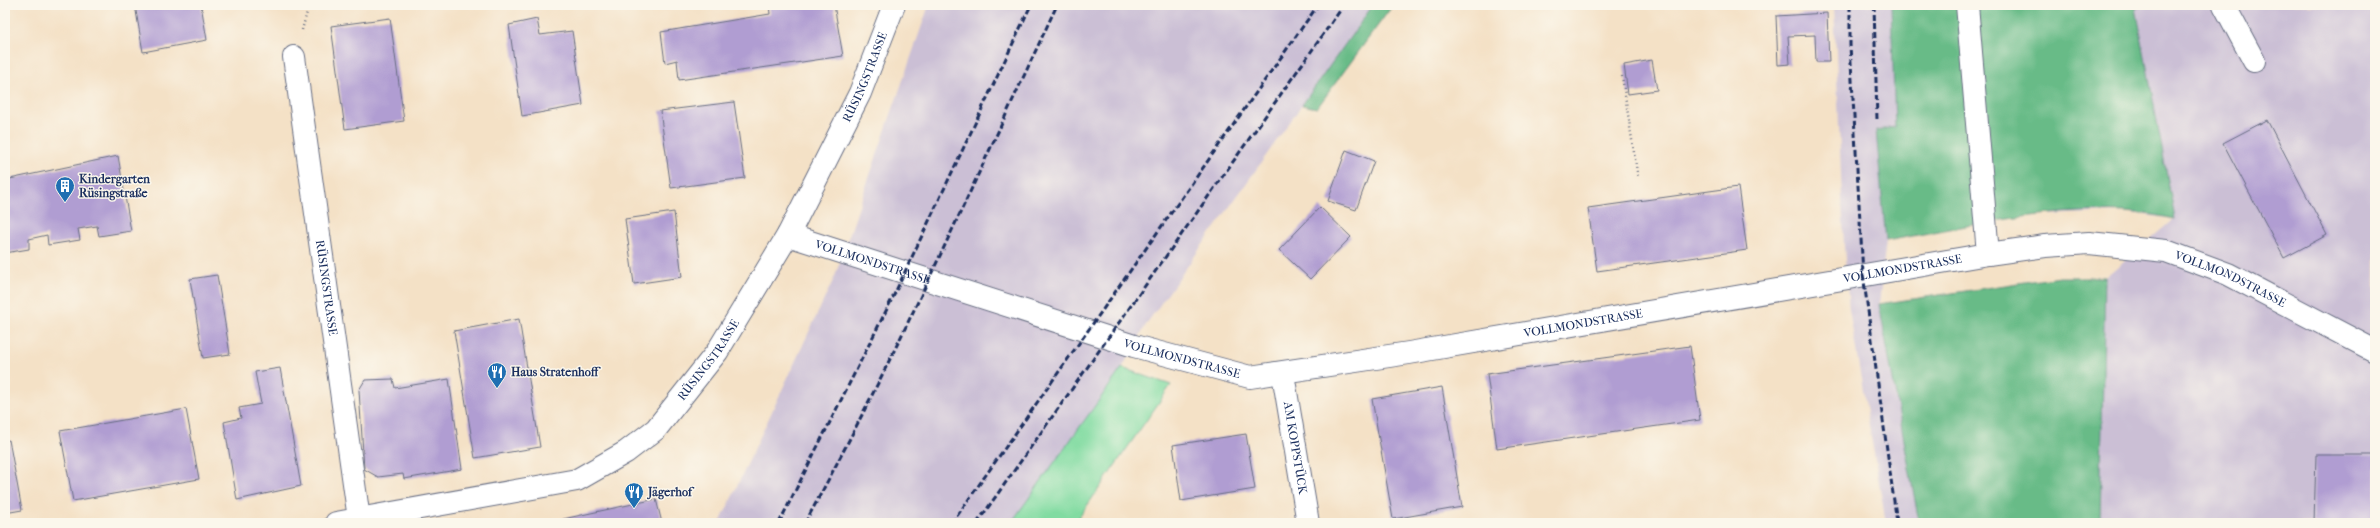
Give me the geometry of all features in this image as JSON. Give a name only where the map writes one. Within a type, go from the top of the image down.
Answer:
[{"type":"street","name":"RÜSINGSTRASSE","points":[[336,523],[577,480],[626,452],[656,429],[717,352],[788,234],[860,93],[894,5]]},
{"type":"street","points":[[1967,5],[1988,254]]},
{"type":"street","points":[[2224,5],[2254,61]]},
{"type":"street","name":"RÜSINGSTRASSE","points":[[294,57],[359,519]]},
{"type":"street","name":"VOLLMONDSTRASSE","points":[[788,234],[1134,346],[1217,370],[1250,377],[1282,374],[1988,254],[2045,246],[2089,243],[2166,251],[2228,274],[2375,350]]},
{"type":"street","name":"AM KOPPSTÜCK","points":[[1282,374],[1308,523]]},
{"type":"path","points":[[1622,76],[1638,178]]},
{"type":"shaded area","points":[[929,5],[1373,5],[1147,323],[1122,368],[1011,523],[720,523],[835,276]]},
{"type":"shaded area","points":[[1834,5],[1891,5],[1895,127],[1876,130],[1886,241],[1879,304],[1920,523],[1886,523],[1849,309],[1844,247]]},
{"type":"shaded area","points":[[2023,5],[2375,5],[2375,523],[2100,523],[2105,277],[2174,219],[2123,212],[2044,215]]},
{"type":"green space","points":[[1373,5],[1393,5],[1317,108],[1302,105]]},
{"type":"green space","points":[[1891,5],[2141,5],[2136,8],[2175,219],[2140,213],[2104,211],[2067,213],[1993,221],[1886,241],[1876,130],[1895,127]]},
{"type":"green space","points":[[2059,277],[2105,277],[2100,523],[1916,523],[1918,517],[1879,304]]},
{"type":"green space","points":[[1122,368],[1171,385],[1075,523],[1011,523]]},
{"type":"building","points":[[135,5],[201,5],[207,40],[143,52]]},
{"type":"building","points":[[769,5],[834,5],[843,56],[679,80],[677,60],[665,63],[661,32],[770,14]]},
{"type":"building","points":[[1827,13],[1829,62],[1816,62],[1815,35],[1788,36],[1790,64],[1778,65],[1776,16]]},
{"type":"building","points":[[390,18],[404,121],[345,129],[331,26]]},
{"type":"building","points":[[537,19],[540,35],[572,31],[583,105],[522,116],[509,25]]},
{"type":"building","points":[[1652,60],[1657,90],[1628,94],[1624,65]]},
{"type":"building","points":[[734,102],[745,178],[671,188],[660,111]]},
{"type":"building","points":[[2267,120],[2327,235],[2284,258],[2223,143]]},
{"type":"building","points":[[1346,150],[1374,161],[1356,210],[1328,201]]},
{"type":"building","name":"Kindergarten Rüsingstraße","points":[[118,156],[131,231],[99,236],[97,226],[78,229],[80,240],[48,245],[47,235],[29,239],[29,249],[5,253],[5,180]]},
{"type":"building","points":[[1738,187],[1747,250],[1597,271],[1588,208]]},
{"type":"building","points":[[1320,207],[1351,237],[1310,279],[1279,250]]},
{"type":"building","points":[[674,212],[682,277],[634,284],[625,219]]},
{"type":"building","points":[[217,275],[230,354],[203,358],[190,279]]},
{"type":"building","name":"Haus Stratenhoff","points":[[519,319],[540,447],[475,458],[454,331]]},
{"type":"building","points":[[1690,346],[1700,420],[1497,449],[1487,374]]},
{"type":"building","points":[[280,368],[301,486],[237,500],[224,422],[241,418],[239,408],[261,404],[255,372]]},
{"type":"building","points":[[393,379],[395,388],[449,379],[462,469],[404,479],[403,474],[378,477],[364,469],[359,390],[365,380]]},
{"type":"building","points":[[1442,387],[1462,507],[1393,519],[1372,399]]},
{"type":"building","points":[[186,409],[199,479],[73,501],[60,431]]},
{"type":"building","points":[[1246,434],[1255,489],[1181,501],[1173,445]]},
{"type":"building","points":[[9,440],[22,510],[5,513],[5,441]]},
{"type":"building","points":[[2316,455],[2375,455],[2375,523],[2314,523]]},
{"type":"building","name":"Jägerhof","points":[[656,499],[662,523],[563,523],[563,519]]},
{"type":"railway","points":[[779,523],[894,295],[1031,5]]},
{"type":"railway","points":[[805,523],[839,460],[904,331],[1057,5]]},
{"type":"railway","points":[[952,523],[1318,5]]},
{"type":"railway","points":[[977,523],[1344,5]]},
{"type":"railway","points":[[1850,5],[1850,45],[1863,274],[1897,523]]},
{"type":"railway","points":[[1874,5],[1877,120]]},
{"type":"place","name":"Kindergarten Rüsingstraße","points":[[65,203]]},
{"type":"place","name":"Haus Stratenhoff","points":[[497,389]]},
{"type":"place","name":"Jägerhof","points":[[634,509]]}]
